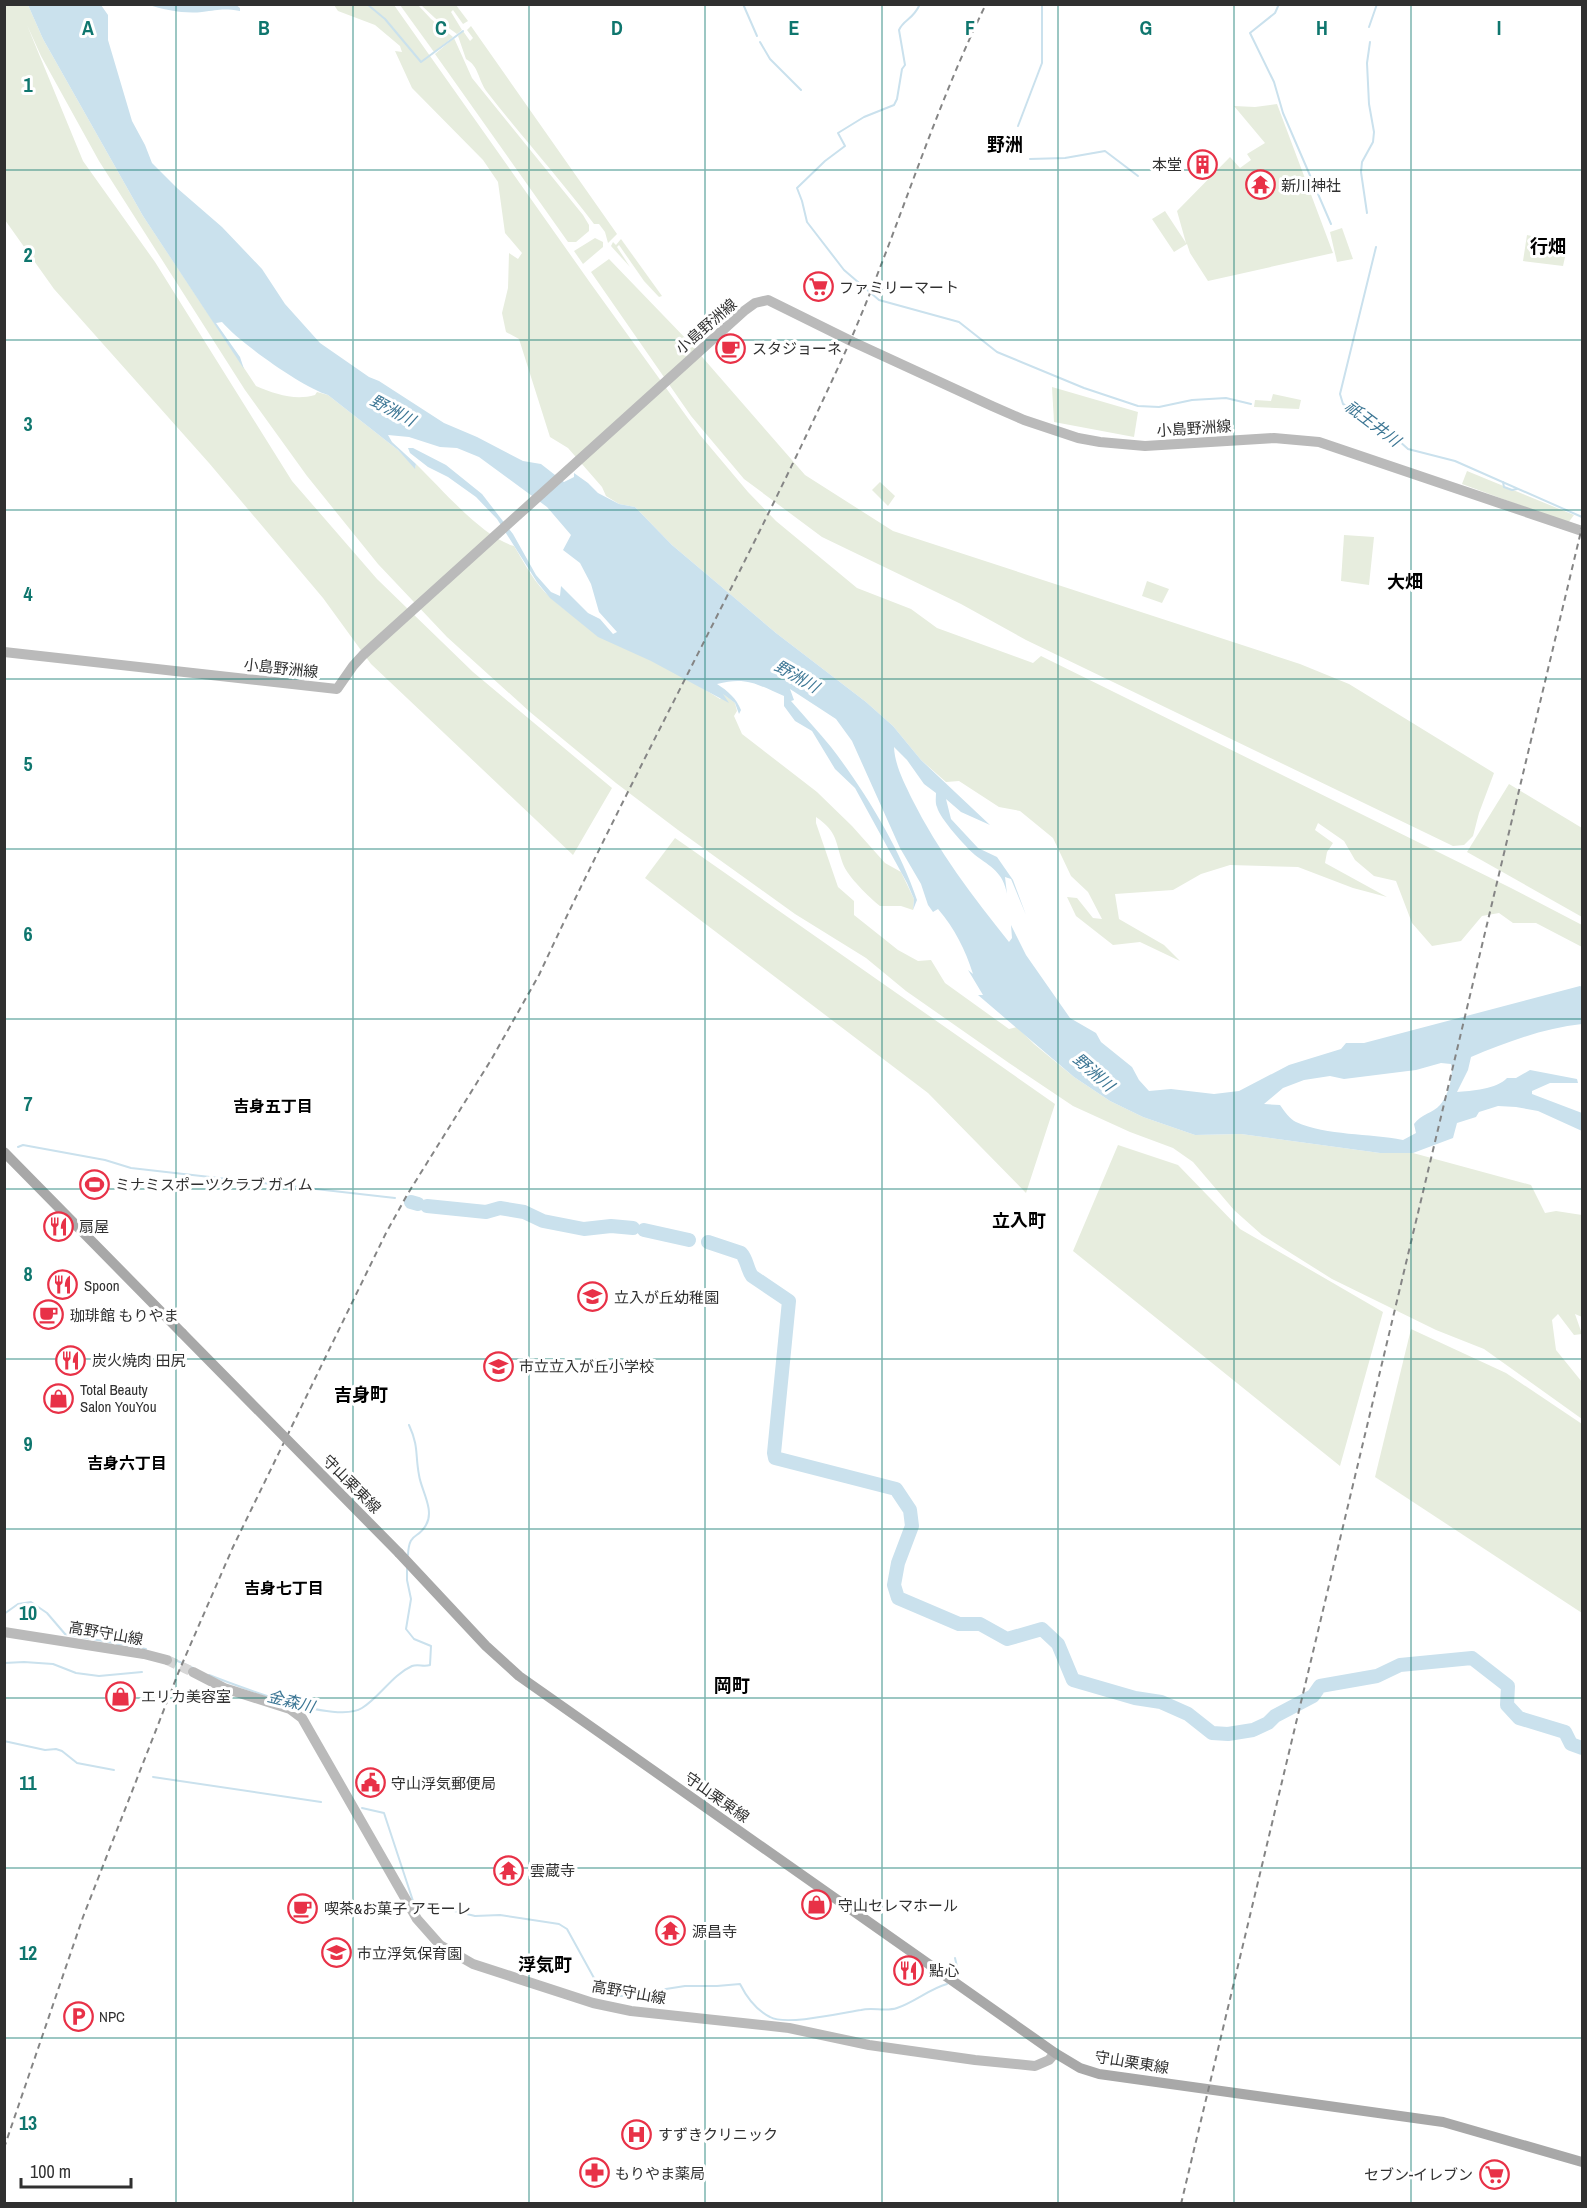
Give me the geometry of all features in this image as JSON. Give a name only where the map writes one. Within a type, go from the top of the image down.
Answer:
[{"type":"main road","name":"小島野洲線","points":[[4,652],[337,690],[363,655],[744,311],[755,303],[768,300],[992,406],[1056,432],[1100,442],[1144,446],[1274,438],[1319,442],[1582,531]]},
{"type":"main road","name":"守山栗東線","points":[[4,1152],[412,1567],[486,1646],[519,1676],[1055,2053],[1080,2068],[1099,2074],[1443,2122],[1582,2162]]},
{"type":"main road","name":"高野守山線","points":[[4,1632],[144,1654],[167,1660]]},
{"type":"main road","name":"高野守山線","points":[[193,1672],[224,1688],[290,1709],[302,1718],[417,1919],[440,1945],[473,1964],[593,2003],[631,2011],[789,2028],[889,2049],[1035,2066],[1049,2060],[1055,2053]]},
{"type":"green space","points":[[4,5],[28,5],[43,39],[143,216],[256,386],[293,397],[308,397],[317,392],[328,395],[398,450],[415,468],[416,464],[489,533],[514,546],[540,586],[570,613],[612,640],[678,674],[720,699],[723,696],[722,693],[735,703],[737,711],[734,716],[742,734],[817,792],[885,863],[901,872],[914,899],[913,910],[901,906],[880,906],[849,875],[832,832],[816,817],[838,887],[854,901],[854,915],[898,950],[918,961],[931,960],[945,983],[1009,1029],[1017,1027],[1074,1077],[1110,1101],[1143,1117],[1195,1135],[1241,1134],[1380,1153],[1413,1153],[1531,1185],[1545,1213],[1556,1211],[1582,1215],[1582,1317],[1575,1314],[1582,1334],[1574,1335],[1558,1314],[1552,1320],[1556,1350],[1582,1382],[1582,1419],[1484,1349],[1436,1330],[1332,1279],[1262,1235],[1234,1210],[1193,1162],[1173,1148],[1130,1132],[1073,1106],[1009,1063],[906,991],[866,958],[795,914],[678,830],[616,783],[530,712],[447,637],[378,564],[307,476],[245,390],[99,161],[41,56],[27,25],[83,161],[155,262],[292,481],[377,579],[473,672],[612,788],[573,855],[371,664],[323,598],[209,463],[54,289],[5,220]]},
{"type":"green space","points":[[334,5],[394,5],[700,435],[776,521],[857,588],[911,609],[937,628],[1033,663],[1041,656],[1511,888],[1582,925],[1582,947],[1536,923],[1513,923],[1499,913],[1482,916],[1461,941],[1432,946],[1412,923],[1396,881],[1374,876],[1355,860],[1344,841],[1318,823],[1315,830],[1333,843],[1327,852],[1325,863],[1387,897],[1353,888],[1298,867],[1230,865],[1201,874],[1173,890],[1115,894],[1119,919],[1164,945],[1180,961],[1140,942],[1113,945],[1076,916],[1067,897],[1077,898],[1093,918],[1102,919],[1088,892],[1071,876],[1053,838],[1020,811],[999,807],[959,781],[946,782],[921,760],[893,726],[866,702],[776,633],[672,545],[635,507],[619,504],[606,496],[602,487],[568,448],[550,437],[519,339],[506,332],[502,313],[508,288],[509,253],[518,259],[522,253],[505,233],[498,182],[483,160],[412,88],[395,51],[402,52],[400,46],[375,25],[338,11]]},
{"type":"green space","points":[[400,5],[418,5],[453,37],[434,52]]},
{"type":"green space","points":[[421,5],[456,5],[468,21],[463,24],[453,10],[451,12],[462,30],[457,34]]},
{"type":"green space","points":[[471,26],[617,234],[608,243],[605,232],[599,224],[594,224],[500,109],[484,87],[476,69],[466,59],[458,36],[463,31],[470,41],[473,38],[467,30]]},
{"type":"green space","points":[[454,38],[472,78],[589,225],[589,231],[576,242],[568,242],[435,54]]},
{"type":"green space","name":"新川神社","points":[[1277,104],[1333,253],[1208,281],[1190,253],[1187,244],[1174,252],[1152,219],[1165,211],[1186,243],[1177,211],[1230,157],[1240,168],[1251,160],[1247,154],[1265,143],[1234,106],[1255,107]]},
{"type":"green space","points":[[1342,228],[1353,259],[1337,262],[1330,232]]},
{"type":"green space","points":[[1527,235],[1568,244],[1563,266],[1523,261]]},
{"type":"green space","points":[[595,238],[603,242],[603,247],[583,264],[574,251]]},
{"type":"green space","points":[[621,239],[662,296],[659,297],[644,281],[619,245],[617,247],[630,267],[611,246],[613,242],[616,245]]},
{"type":"green space","points":[[609,259],[690,343],[805,475],[893,531],[1300,664],[1349,684],[1494,773],[1473,836],[1464,845],[1453,846],[1026,640],[961,604],[822,537],[744,479],[691,416],[591,272]]},
{"type":"green space","points":[[1052,387],[1138,412],[1134,437],[1054,422]]},
{"type":"green space","points":[[1273,394],[1301,400],[1299,409],[1254,407],[1255,400],[1271,401]]},
{"type":"green space","points":[[1467,471],[1574,515],[1568,523],[1462,484]]},
{"type":"green space","points":[[880,482],[895,496],[888,506],[872,490]]},
{"type":"green space","points":[[1344,535],[1374,537],[1369,585],[1341,581]]},
{"type":"green space","points":[[1147,581],[1169,589],[1162,603],[1142,596]]},
{"type":"green space","points":[[1509,784],[1582,828],[1582,917],[1467,852]]},
{"type":"green space","points":[[675,838],[1055,1104],[1026,1193],[928,1093],[645,878]]},
{"type":"green space","points":[[1118,1145],[1178,1165],[1240,1229],[1383,1312],[1340,1466],[1073,1251]]},
{"type":"green space","points":[[1411,1329],[1506,1373],[1582,1424],[1582,1613],[1375,1477]]},
{"type":"water","points":[[235,4],[240,11],[225,9],[189,12],[149,5]]},
{"type":"water","name":"野洲川","points":[[28,5],[101,5],[108,15],[108,40],[132,121],[152,163],[222,227],[262,269],[285,304],[320,343],[369,377],[379,381],[444,423],[523,461],[541,464],[564,482],[574,477],[574,473],[598,493],[619,504],[635,507],[672,545],[776,633],[866,702],[893,726],[921,760],[990,825],[961,812],[946,799],[951,819],[978,848],[997,857],[1013,880],[1026,915],[1011,879],[1005,877],[1007,894],[1003,880],[954,832],[939,812],[936,793],[924,784],[907,760],[894,747],[898,767],[912,799],[933,837],[957,873],[1009,942],[1012,938],[1011,925],[1026,955],[1070,1018],[1096,1033],[1101,1042],[1132,1067],[1139,1080],[1149,1091],[1171,1089],[1214,1094],[1239,1091],[1289,1065],[1341,1049],[1346,1043],[1364,1043],[1580,986],[1582,987],[1582,1024],[1526,1036],[1471,1057],[1468,1070],[1457,1092],[1497,1085],[1507,1078],[1516,1078],[1530,1070],[1577,1079],[1578,1083],[1550,1083],[1532,1091],[1532,1094],[1582,1113],[1582,1131],[1538,1111],[1498,1106],[1457,1123],[1453,1138],[1413,1153],[1380,1153],[1241,1134],[1195,1135],[1143,1117],[1110,1101],[1074,1077],[978,995],[983,995],[968,970],[973,974],[959,940],[938,909],[933,912],[928,905],[921,884],[900,848],[852,741],[836,719],[790,689],[794,700],[791,701],[831,747],[880,820],[910,880],[917,900],[913,910],[914,899],[907,883],[855,788],[835,769],[812,731],[795,721],[784,706],[784,696],[745,681],[717,684],[737,702],[741,710],[739,714],[735,703],[723,694],[729,703],[651,661],[598,637],[550,598],[537,582],[497,519],[476,497],[448,477],[428,467],[410,453],[408,448],[413,448],[446,465],[482,494],[513,534],[536,575],[551,592],[560,596],[561,586],[588,613],[600,619],[613,634],[617,632],[599,612],[591,584],[580,563],[563,550],[571,535],[547,507],[479,457],[457,448],[440,447],[409,437],[388,435],[392,442],[416,464],[415,469],[398,450],[328,395],[303,383],[272,363],[222,322],[216,323],[240,357],[244,369],[143,216],[43,39]],"holes":[[[1441,1063],[1451,1064],[1451,1079],[1443,1101],[1414,1124],[1416,1133],[1403,1140],[1308,1127],[1294,1121],[1280,1105],[1264,1104],[1283,1088],[1304,1080],[1330,1076],[1344,1079],[1416,1070]]]},
{"type":"waterway","points":[[367,4],[385,19],[421,62],[463,31]]},
{"type":"waterway","points":[[743,4],[757,36]]},
{"type":"waterway","points":[[920,4],[899,30],[905,65],[902,69],[894,105],[864,117],[838,133],[845,146],[825,161],[797,188],[807,222],[844,270],[879,300],[959,322],[997,352],[1084,388],[1138,406],[1159,407],[1192,400],[1226,398],[1251,404]]},
{"type":"waterway","points":[[1018,126],[1042,63],[1042,4]]},
{"type":"waterway","points":[[1279,4],[1275,13],[1250,33],[1274,82],[1283,113],[1331,224]]},
{"type":"waterway","name":"祇王井川","points":[[1369,27],[1377,4]]},
{"type":"waterway","points":[[760,42],[770,59],[801,90]]},
{"type":"waterway","name":"祇王井川","points":[[1367,213],[1361,172],[1362,162],[1373,142],[1374,132],[1369,104],[1367,63],[1370,42]]},
{"type":"waterway","points":[[1030,159],[1065,158],[1105,151],[1138,176]]},
{"type":"waterway","name":"祇王井川","points":[[1376,247],[1340,394],[1343,404],[1379,423],[1408,449],[1455,461],[1582,517]]},
{"type":"waterway","name":"祇王井川","points":[[1503,482],[1504,487],[1517,489]]},
{"type":"waterway","points":[[18,1147],[23,1145],[105,1160],[131,1168],[395,1198]]},
{"type":"waterway","points":[[411,1202],[418,1204]]},
{"type":"waterway","points":[[427,1206],[486,1212],[500,1208],[524,1212],[543,1221],[584,1229],[611,1226],[633,1228]]},
{"type":"waterway","points":[[644,1230],[689,1240]]},
{"type":"waterway","points":[[708,1242],[741,1253],[752,1276],[789,1301],[775,1458],[896,1489],[910,1510],[912,1526],[898,1563],[894,1585],[898,1598],[959,1624],[980,1624],[1007,1639],[1042,1629],[1058,1644],[1073,1680],[1135,1698],[1161,1702],[1188,1714],[1212,1733],[1228,1734],[1253,1730],[1313,1696],[1320,1686],[1377,1676],[1400,1665],[1472,1658],[1508,1686],[1507,1705],[1519,1718],[1565,1732],[1571,1744],[1582,1748]]},
{"type":"waterway","name":"金森川","points":[[408,1555],[410,1542],[423,1530],[429,1513],[409,1425]]},
{"type":"waterway","name":"金森川","points":[[209,1675],[263,1695],[310,1708],[331,1712],[349,1712],[362,1708],[405,1670],[414,1665],[430,1665],[431,1646],[414,1639],[406,1629],[411,1599],[407,1567]]},
{"type":"waterway","name":"金森川","points":[[4,1614],[18,1604],[31,1602],[47,1613],[65,1634],[146,1649]]},
{"type":"waterway","name":"金森川","points":[[171,1658],[193,1668]]},
{"type":"waterway","points":[[4,1663],[53,1664],[76,1673],[99,1676],[142,1672]]},
{"type":"waterway","points":[[4,1741],[45,1750],[56,1749],[77,1763],[114,1770]]},
{"type":"waterway","points":[[153,1777],[321,1802]]},
{"type":"waterway","points":[[362,1808],[384,1813],[413,1901],[475,1916],[500,1915],[559,1924],[567,1929],[594,1978],[608,1993],[621,1996],[685,1986],[740,1984],[760,2011],[770,2017],[788,2020],[865,2009],[893,2009],[947,1984]]},
{"type":"waterway","points":[[955,1958],[959,1975]]},
{"type":"tunnel","points":[[167,1660],[193,1672]]},
{"type":"railway","points":[[4,2148],[83,1917],[179,1671],[233,1547],[386,1233],[491,1060],[539,975],[576,896],[772,506],[847,348],[948,89],[986,4]]},
{"type":"railway","points":[[1181,2204],[1582,527]]},
{"type":"place","name":"本堂","points":[[1203,164]]},
{"type":"place","name":"新川神社","points":[[1260,185]]},
{"type":"place","name":"ファミリーマート","points":[[818,287]]},
{"type":"place","name":"スタジョーネ","points":[[731,348]]},
{"type":"place","name":"ミナミスポーツクラブ ガイム","points":[[94,1184]]},
{"type":"place","name":"扇屋","points":[[58,1226]]},
{"type":"place","name":"Spoon","points":[[63,1285]]},
{"type":"place","name":"立入が丘幼稚園","points":[[593,1297]]},
{"type":"place","name":"珈琲館 もりやま","points":[[49,1315]]},
{"type":"place","name":"炭火焼肉 田尻","points":[[71,1360]]},
{"type":"place","name":"市立立入が丘小学校","points":[[498,1366]]},
{"type":"place","name":"Total Beauty Salon YouYou","points":[[59,1398]]},
{"type":"place","name":"エリカ美容室","points":[[120,1696]]},
{"type":"place","name":"守山浮気郵便局","points":[[370,1783]]},
{"type":"place","name":"雲蔵寺","points":[[509,1870]]},
{"type":"place","name":"守山セレマホール","points":[[817,1905]]},
{"type":"place","name":"喫茶&お菓子 アモーレ","points":[[303,1908]]},
{"type":"place","name":"源昌寺","points":[[671,1931]]},
{"type":"place","name":"市立浮気保育園","points":[[336,1953]]},
{"type":"place","name":"點心","points":[[908,1970]]},
{"type":"place","name":"NPC","points":[[78,2016]]},
{"type":"place","name":"すずきクリニック","points":[[637,2134]]},
{"type":"place","name":"もりやま薬局","points":[[594,2173]]},
{"type":"place","name":"セブン-イレブン","points":[[1494,2174]]},
{"type":"district","name":"野洲","points":[[1005,144]]},
{"type":"district","name":"行畑","points":[[1548,246]]},
{"type":"district","name":"大畑","points":[[1405,581]]},
{"type":"district","name":"吉身五丁目","points":[[273,1106]]},
{"type":"district","name":"立入町","points":[[1019,1220]]},
{"type":"district","name":"吉身町","points":[[361,1394]]},
{"type":"district","name":"吉身六丁目","points":[[127,1463]]},
{"type":"district","name":"吉身七丁目","points":[[284,1588]]},
{"type":"district","name":"岡町","points":[[732,1685]]},
{"type":"district","name":"浮気町","points":[[545,1964]]}]
